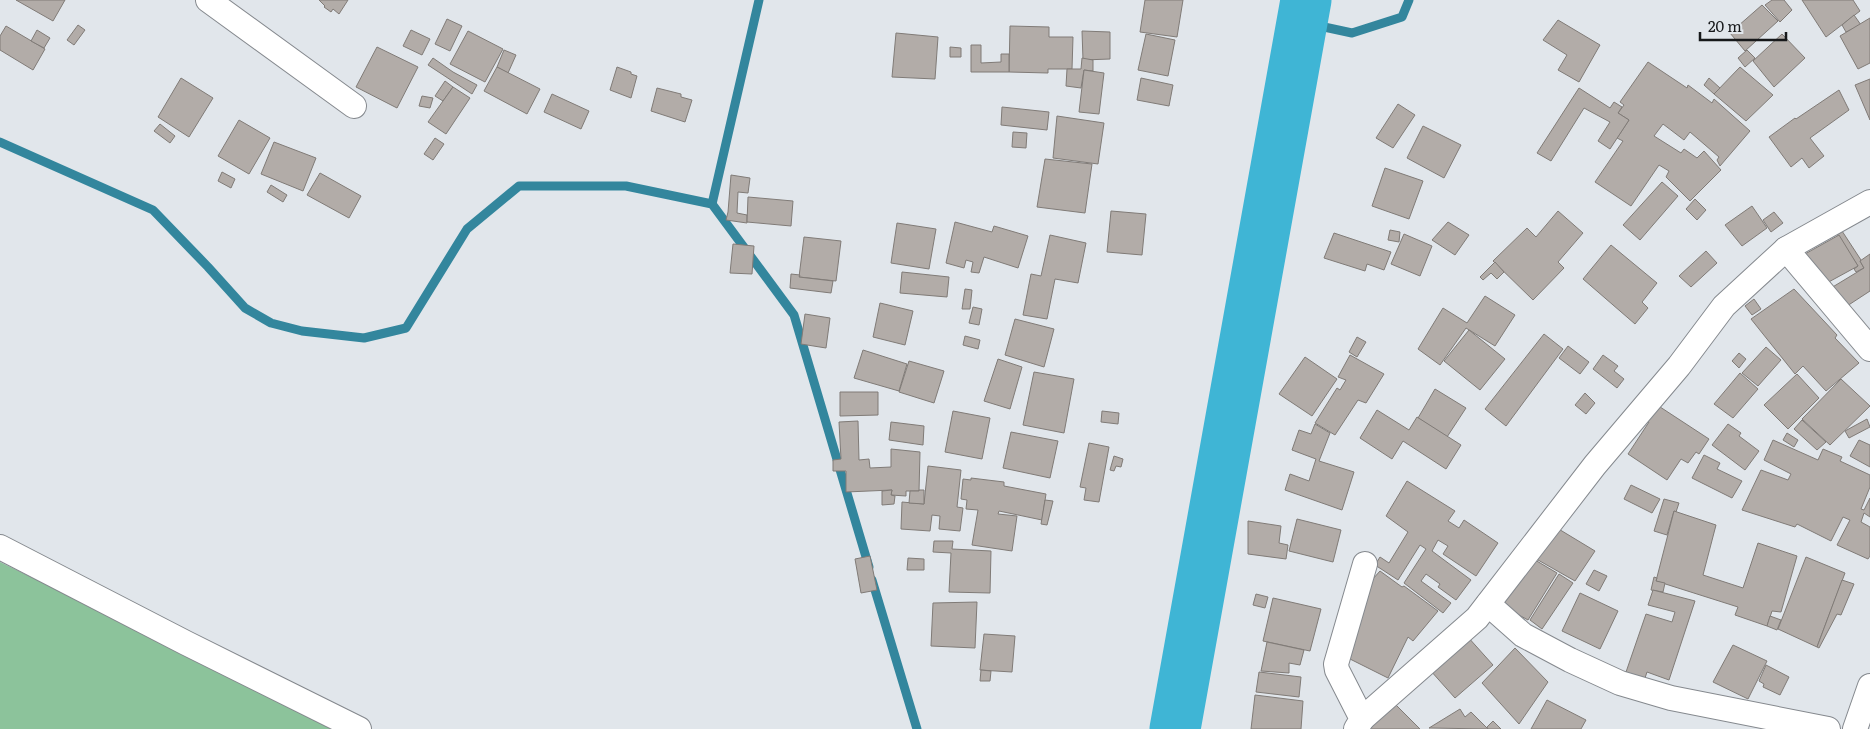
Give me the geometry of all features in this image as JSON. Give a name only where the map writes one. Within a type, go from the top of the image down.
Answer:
[{"type":"street","points":[[208,0],[354,106]]},
{"type":"street","points":[[1365,564],[1336,664],[1359,724],[1477,618],[1595,465],[1679,366],[1724,306],[1786,248],[1870,202]]},
{"type":"street","points":[[1786,248],[1870,349]]},
{"type":"street","points":[[0,547],[358,729]]},
{"type":"street","points":[[1488,604],[1523,635],[1570,660],[1620,683],[1671,698],[1828,729]]},
{"type":"street","points":[[1855,729],[1870,686]]},
{"type":"green space","points":[[0,562],[342,729],[0,729]]},
{"type":"building","points":[[16,0],[65,0],[53,21]]},
{"type":"building","points":[[319,0],[348,0],[339,14],[333,9],[331,12]]},
{"type":"building","points":[[1145,0],[1183,0],[1177,37],[1140,32]]},
{"type":"building","points":[[1772,0],[1784,0],[1792,10],[1780,22],[1765,5]]},
{"type":"building","points":[[1802,0],[1853,0],[1860,11],[1826,37]]},
{"type":"building","points":[[1762,5],[1778,21],[1745,51],[1730,33]]},
{"type":"building","points":[[1854,15],[1861,25],[1846,32],[1842,25]]},
{"type":"building","points":[[1870,18],[1870,63],[1858,69],[1840,36]]},
{"type":"building","points":[[447,19],[462,26],[450,51],[435,44]]},
{"type":"building","points":[[1558,20],[1600,45],[1579,82],[1558,70],[1567,55],[1543,40]]},
{"type":"building","points":[[78,25],[85,30],[74,45],[67,40]]},
{"type":"building","points":[[6,26],[45,49],[33,70],[0,50],[0,36]]},
{"type":"building","points":[[1010,26],[1049,27],[1049,37],[1073,37],[1072,69],[1048,69],[1048,73],[1009,72]]},
{"type":"building","points":[[37,30],[50,38],[44,48],[31,41]]},
{"type":"building","points":[[411,30],[430,39],[422,55],[403,46]]},
{"type":"building","points":[[468,31],[503,49],[485,82],[450,64]]},
{"type":"building","points":[[1082,31],[1110,32],[1110,59],[1083,60]]},
{"type":"building","points":[[896,33],[938,37],[935,79],[892,77]]},
{"type":"building","points":[[1146,34],[1175,40],[1168,76],[1138,70]]},
{"type":"building","points":[[1782,34],[1805,58],[1774,87],[1753,61]]},
{"type":"building","points":[[971,45],[981,45],[981,63],[1001,62],[1001,54],[1009,54],[1009,72],[971,72]]},
{"type":"building","points":[[377,47],[418,67],[397,108],[356,87]]},
{"type":"building","points":[[950,47],[961,48],[961,57],[950,57]]},
{"type":"building","points":[[504,50],[516,55],[508,73],[497,67]]},
{"type":"building","points":[[1747,50],[1755,58],[1745,67],[1738,58]]},
{"type":"building","points":[[433,58],[477,85],[472,94],[428,65]]},
{"type":"building","points":[[1082,58],[1093,60],[1093,71],[1084,70],[1081,88],[1066,86],[1067,69],[1081,69]]},
{"type":"building","points":[[1648,62],[1687,88],[1688,85],[1712,103],[1714,99],[1750,131],[1720,166],[1717,160],[1719,157],[1690,132],[1684,140],[1663,124],[1654,136],[1681,153],[1684,149],[1697,158],[1704,151],[1721,170],[1690,201],[1666,177],[1669,171],[1659,165],[1631,206],[1595,182],[1623,141],[1617,138],[1629,120],[1618,113],[1624,105],[1620,102]]},
{"type":"building","points":[[497,67],[540,89],[527,114],[484,91]]},
{"type":"building","points":[[617,67],[637,76],[631,98],[610,90]]},
{"type":"building","points":[[1740,67],[1773,95],[1746,121],[1714,94]]},
{"type":"building","points":[[1084,70],[1104,73],[1099,114],[1079,112]]},
{"type":"building","points":[[181,78],[213,98],[189,137],[158,117]]},
{"type":"building","points":[[1141,78],[1173,85],[1169,106],[1137,100]]},
{"type":"building","points":[[1709,78],[1720,88],[1714,94],[1704,85]]},
{"type":"building","points":[[1870,79],[1870,120],[1855,85]]},
{"type":"building","points":[[445,81],[453,87],[443,101],[435,96]]},
{"type":"building","points":[[453,87],[470,98],[446,134],[428,122]]},
{"type":"building","points":[[657,88],[681,94],[681,97],[692,100],[685,122],[651,111]]},
{"type":"building","points":[[1579,88],[1610,108],[1614,102],[1622,107],[1618,113],[1629,120],[1610,149],[1598,141],[1610,122],[1584,108],[1551,161],[1537,153]]},
{"type":"building","points":[[1839,90],[1849,110],[1810,138],[1824,156],[1809,168],[1802,158],[1791,167],[1769,137]]},
{"type":"building","points":[[552,94],[589,111],[581,129],[544,112]]},
{"type":"building","points":[[422,96],[433,98],[430,108],[419,106]]},
{"type":"building","points":[[1398,104],[1415,115],[1393,148],[1376,138]]},
{"type":"building","points":[[1002,107],[1049,112],[1047,130],[1001,125]]},
{"type":"building","points":[[1057,116],[1104,123],[1098,164],[1053,158]]},
{"type":"building","points":[[239,120],[270,138],[249,174],[218,156]]},
{"type":"building","points":[[160,124],[175,136],[170,143],[154,131]]},
{"type":"building","points":[[1423,126],[1461,145],[1444,178],[1407,158]]},
{"type":"building","points":[[1013,132],[1027,133],[1026,148],[1012,147]]},
{"type":"building","points":[[435,138],[444,144],[433,160],[424,154]]},
{"type":"building","points":[[274,142],[316,158],[303,191],[261,174]]},
{"type":"building","points":[[1045,159],[1092,164],[1085,213],[1037,207]]},
{"type":"building","points":[[1385,168],[1423,181],[1409,219],[1372,206]]},
{"type":"building","points":[[222,172],[235,179],[231,188],[218,181]]},
{"type":"building","points":[[320,173],[361,196],[349,218],[307,195]]},
{"type":"building","points":[[731,175],[750,178],[748,193],[738,192],[737,213],[747,215],[747,223],[726,220]]},
{"type":"building","points":[[1662,182],[1678,196],[1640,240],[1623,225]]},
{"type":"building","points":[[271,185],[287,195],[283,202],[267,192]]},
{"type":"building","points":[[748,197],[793,201],[791,226],[747,222]]},
{"type":"building","points":[[1695,199],[1706,210],[1697,220],[1686,209]]},
{"type":"building","points":[[1752,206],[1767,228],[1742,246],[1725,225]]},
{"type":"building","points":[[1111,211],[1146,214],[1142,255],[1107,252]]},
{"type":"building","points":[[1558,211],[1583,233],[1558,262],[1564,268],[1533,300],[1493,261],[1527,228],[1536,237]]},
{"type":"building","points":[[1774,212],[1783,223],[1771,232],[1763,220]]},
{"type":"building","points":[[955,222],[992,232],[994,226],[1028,236],[1018,268],[984,257],[979,273],[971,272],[973,262],[966,260],[964,268],[946,263]]},
{"type":"building","points":[[1448,222],[1469,235],[1455,255],[1432,240]]},
{"type":"building","points":[[897,223],[936,229],[929,269],[891,263]]},
{"type":"building","points":[[1390,230],[1400,232],[1399,242],[1388,240]]},
{"type":"building","points":[[1842,231],[1861,260],[1864,268],[1856,272],[1854,269],[1858,266],[1837,234]]},
{"type":"building","points":[[1334,233],[1391,252],[1384,270],[1367,264],[1365,271],[1324,258]]},
{"type":"building","points":[[1404,234],[1432,246],[1420,276],[1391,264]]},
{"type":"building","points":[[1050,235],[1086,243],[1078,283],[1055,279],[1047,319],[1023,315],[1031,274],[1041,276]]},
{"type":"building","points":[[1839,235],[1858,266],[1825,284],[1805,254]]},
{"type":"building","points":[[804,237],[841,241],[836,281],[799,277]]},
{"type":"building","points":[[733,244],[754,246],[752,274],[730,273]]},
{"type":"building","points":[[1611,245],[1657,283],[1642,302],[1648,308],[1635,324],[1583,279]]},
{"type":"building","points":[[1706,251],[1717,263],[1691,287],[1679,276]]},
{"type":"building","points":[[1870,254],[1870,291],[1844,308],[1831,288],[1864,268],[1860,261]]},
{"type":"building","points":[[1495,262],[1504,272],[1497,279],[1491,273],[1483,280],[1480,277]]},
{"type":"building","points":[[902,272],[949,277],[947,297],[900,293]]},
{"type":"building","points":[[791,274],[800,275],[799,277],[833,281],[831,293],[790,288]]},
{"type":"building","points":[[965,289],[972,290],[970,309],[962,309]]},
{"type":"building","points":[[1794,289],[1837,335],[1835,338],[1859,363],[1826,391],[1803,366],[1795,374],[1751,319]]},
{"type":"building","points":[[1485,296],[1515,315],[1495,346],[1466,328],[1440,365],[1418,349],[1443,308],[1467,323]]},
{"type":"building","points":[[1754,299],[1761,309],[1752,315],[1745,306]]},
{"type":"building","points":[[880,303],[913,311],[905,345],[873,337]]},
{"type":"building","points":[[973,307],[982,309],[979,325],[969,323]]},
{"type":"building","points":[[805,314],[830,318],[826,348],[801,344]]},
{"type":"building","points":[[1015,319],[1054,329],[1044,367],[1005,355]]},
{"type":"building","points":[[1469,330],[1505,359],[1480,390],[1444,361]]},
{"type":"building","points":[[1544,334],[1563,349],[1506,426],[1485,409]]},
{"type":"building","points":[[965,336],[980,340],[978,349],[963,345]]},
{"type":"building","points":[[1357,337],[1366,342],[1357,357],[1349,352]]},
{"type":"building","points":[[1568,346],[1589,362],[1580,374],[1559,358]]},
{"type":"building","points":[[1766,347],[1781,360],[1758,386],[1742,373]]},
{"type":"building","points":[[863,350],[907,364],[899,391],[854,378]]},
{"type":"building","points":[[1739,353],[1746,359],[1739,368],[1732,361]]},
{"type":"building","points":[[1350,355],[1384,374],[1366,403],[1358,400],[1335,435],[1315,423],[1337,388],[1340,390],[1346,380],[1338,377]]},
{"type":"building","points":[[1603,355],[1618,366],[1614,371],[1624,379],[1617,388],[1593,369]]},
{"type":"building","points":[[1305,357],[1337,379],[1312,416],[1279,394]]},
{"type":"building","points":[[998,359],[1022,367],[1010,409],[984,401]]},
{"type":"building","points":[[909,361],[944,371],[934,403],[899,392]]},
{"type":"building","points":[[1034,372],[1074,379],[1064,433],[1023,425]]},
{"type":"building","points":[[1740,373],[1758,389],[1733,418],[1714,404]]},
{"type":"building","points":[[1797,374],[1819,398],[1788,429],[1764,405]]},
{"type":"building","points":[[1841,379],[1870,406],[1830,445],[1802,419]]},
{"type":"building","points":[[1435,389],[1466,408],[1447,437],[1418,418]]},
{"type":"building","points":[[840,392],[878,392],[878,415],[840,416]]},
{"type":"building","points":[[1585,393],[1595,403],[1586,414],[1575,405]]},
{"type":"building","points":[[1654,403],[1709,439],[1699,454],[1696,452],[1688,463],[1681,459],[1667,480],[1628,454],[1649,422],[1644,419]]},
{"type":"building","points":[[1377,410],[1409,430],[1417,417],[1461,445],[1446,469],[1403,441],[1392,459],[1360,438]]},
{"type":"building","points":[[953,411],[990,418],[982,459],[945,452]]},
{"type":"building","points":[[1102,411],[1119,413],[1118,424],[1101,422]]},
{"type":"building","points":[[1867,419],[1870,427],[1849,438],[1845,431]]},
{"type":"building","points":[[1802,420],[1826,442],[1817,450],[1794,429]]},
{"type":"building","points":[[858,421],[859,460],[869,459],[870,468],[891,467],[891,449],[920,452],[919,491],[906,491],[906,496],[891,495],[892,490],[846,492],[846,471],[833,471],[833,460],[841,459],[839,422]]},
{"type":"building","points":[[891,422],[924,426],[923,445],[889,440]]},
{"type":"building","points":[[1315,424],[1330,433],[1319,461],[1354,472],[1342,510],[1285,490],[1290,474],[1309,481],[1316,459],[1292,450],[1299,430],[1311,434]]},
{"type":"building","points":[[1728,424],[1741,433],[1739,436],[1759,451],[1745,470],[1712,445]]},
{"type":"building","points":[[1011,432],[1058,441],[1050,478],[1003,468]]},
{"type":"building","points":[[1787,433],[1798,440],[1794,447],[1783,440]]},
{"type":"building","points":[[1773,440],[1818,460],[1823,449],[1842,457],[1840,461],[1870,475],[1870,487],[1861,509],[1864,510],[1870,498],[1870,517],[1864,513],[1861,522],[1870,527],[1870,556],[1868,559],[1837,545],[1850,520],[1843,517],[1831,541],[1797,524],[1795,527],[1742,510],[1761,470],[1788,480],[1791,474],[1764,460]]},
{"type":"building","points":[[1859,440],[1870,445],[1870,467],[1850,456]]},
{"type":"building","points":[[1089,443],[1109,447],[1099,502],[1084,500],[1086,488],[1080,487]]},
{"type":"building","points":[[1704,455],[1720,463],[1717,469],[1742,481],[1732,498],[1692,478]]},
{"type":"building","points":[[1114,456],[1123,459],[1121,467],[1116,466],[1114,471],[1110,470]]},
{"type":"building","points":[[928,466],[961,470],[957,507],[963,508],[960,531],[939,529],[940,516],[932,515],[930,531],[901,529],[902,502],[924,504]]},
{"type":"building","points":[[971,478],[1004,482],[1004,486],[1046,494],[1042,520],[999,511],[998,514],[1017,516],[1012,551],[972,545],[978,510],[966,509],[967,500],[961,499],[963,479],[971,480]]},
{"type":"building","points":[[1407,481],[1455,511],[1448,521],[1459,528],[1464,520],[1498,543],[1476,576],[1443,554],[1448,546],[1438,540],[1432,551],[1471,580],[1456,600],[1438,587],[1440,584],[1426,574],[1421,581],[1451,603],[1443,613],[1404,583],[1426,549],[1420,545],[1398,580],[1375,565],[1380,557],[1389,563],[1408,532],[1386,516]]},
{"type":"building","points":[[1631,485],[1660,499],[1652,513],[1624,499]]},
{"type":"building","points":[[892,490],[891,495],[895,496],[894,504],[882,505],[882,491]]},
{"type":"building","points":[[924,490],[924,504],[909,503],[910,491]]},
{"type":"building","points":[[1664,499],[1679,503],[1676,512],[1674,511],[1667,535],[1654,531]]},
{"type":"building","points":[[1045,500],[1053,501],[1047,525],[1041,524]]},
{"type":"building","points":[[1674,511],[1716,525],[1703,575],[1743,588],[1758,543],[1797,556],[1781,612],[1772,611],[1767,626],[1735,615],[1738,607],[1656,581]]},
{"type":"building","points":[[1297,519],[1341,530],[1333,562],[1289,551]]},
{"type":"building","points":[[1248,521],[1281,526],[1279,543],[1288,545],[1286,559],[1248,554]]},
{"type":"building","points":[[1552,525],[1595,551],[1575,581],[1531,556]]},
{"type":"building","points":[[934,541],[953,541],[952,549],[991,551],[990,593],[949,592],[951,553],[933,552]]},
{"type":"building","points":[[870,556],[877,590],[861,593],[855,559]]},
{"type":"building","points":[[1530,557],[1557,573],[1528,620],[1499,604]]},
{"type":"building","points":[[1806,557],[1845,573],[1817,647],[1778,629]]},
{"type":"building","points":[[908,558],[924,559],[924,570],[907,570]]},
{"type":"building","points":[[1594,570],[1607,576],[1599,591],[1586,584]]},
{"type":"building","points":[[1380,571],[1438,611],[1413,641],[1408,637],[1388,678],[1348,658],[1372,580]]},
{"type":"building","points":[[1559,574],[1573,583],[1542,629],[1530,620]]},
{"type":"building","points":[[1654,577],[1657,578],[1656,581],[1665,583],[1663,592],[1651,590]]},
{"type":"building","points":[[1842,580],[1854,584],[1841,615],[1837,614],[1819,648],[1817,647]]},
{"type":"building","points":[[1653,590],[1695,601],[1669,680],[1647,672],[1644,681],[1625,675],[1646,614],[1672,622],[1675,612],[1648,605]]},
{"type":"building","points":[[1580,593],[1618,611],[1600,649],[1562,631]]},
{"type":"building","points":[[1256,594],[1268,597],[1265,608],[1253,605]]},
{"type":"building","points":[[1273,598],[1321,609],[1310,651],[1263,641]]},
{"type":"building","points":[[977,602],[975,648],[931,646],[933,603]]},
{"type":"building","points":[[1770,616],[1781,620],[1777,630],[1767,626]]},
{"type":"building","points":[[984,634],[1015,636],[1012,672],[980,670]]},
{"type":"building","points":[[1467,636],[1493,665],[1455,698],[1430,670]]},
{"type":"building","points":[[1267,642],[1304,650],[1300,665],[1289,663],[1289,673],[1261,671]]},
{"type":"building","points":[[1733,645],[1767,661],[1748,699],[1713,682]]},
{"type":"building","points":[[1515,648],[1548,682],[1519,724],[1482,683]]},
{"type":"building","points":[[1766,665],[1789,677],[1780,695],[1763,687],[1764,684],[1759,681]]},
{"type":"building","points":[[981,670],[991,671],[990,681],[980,681]]},
{"type":"building","points":[[1259,672],[1301,677],[1299,697],[1256,692]]},
{"type":"building","points":[[1255,695],[1303,701],[1301,729],[1251,729]]},
{"type":"building","points":[[1391,700],[1420,729],[1366,729]]},
{"type":"building","points":[[1547,700],[1586,720],[1581,729],[1531,729]]},
{"type":"building","points":[[1460,709],[1465,717],[1471,712],[1488,729],[1429,728]]},
{"type":"building","points":[[1493,721],[1501,729],[1488,729],[1487,727]]},
{"type":"waterway","points":[[712,204],[759,0]]},
{"type":"waterway","points":[[1175,729],[1306,0]]},
{"type":"waterway","points":[[1301,22],[1352,33],[1402,17],[1409,0]]},
{"type":"waterway","points":[[0,142],[153,210],[245,308],[271,323],[302,331],[364,338],[406,328],[467,229],[519,186],[626,186],[712,204],[794,315],[869,567]]},
{"type":"waterway","points":[[872,580],[917,729]]}]
